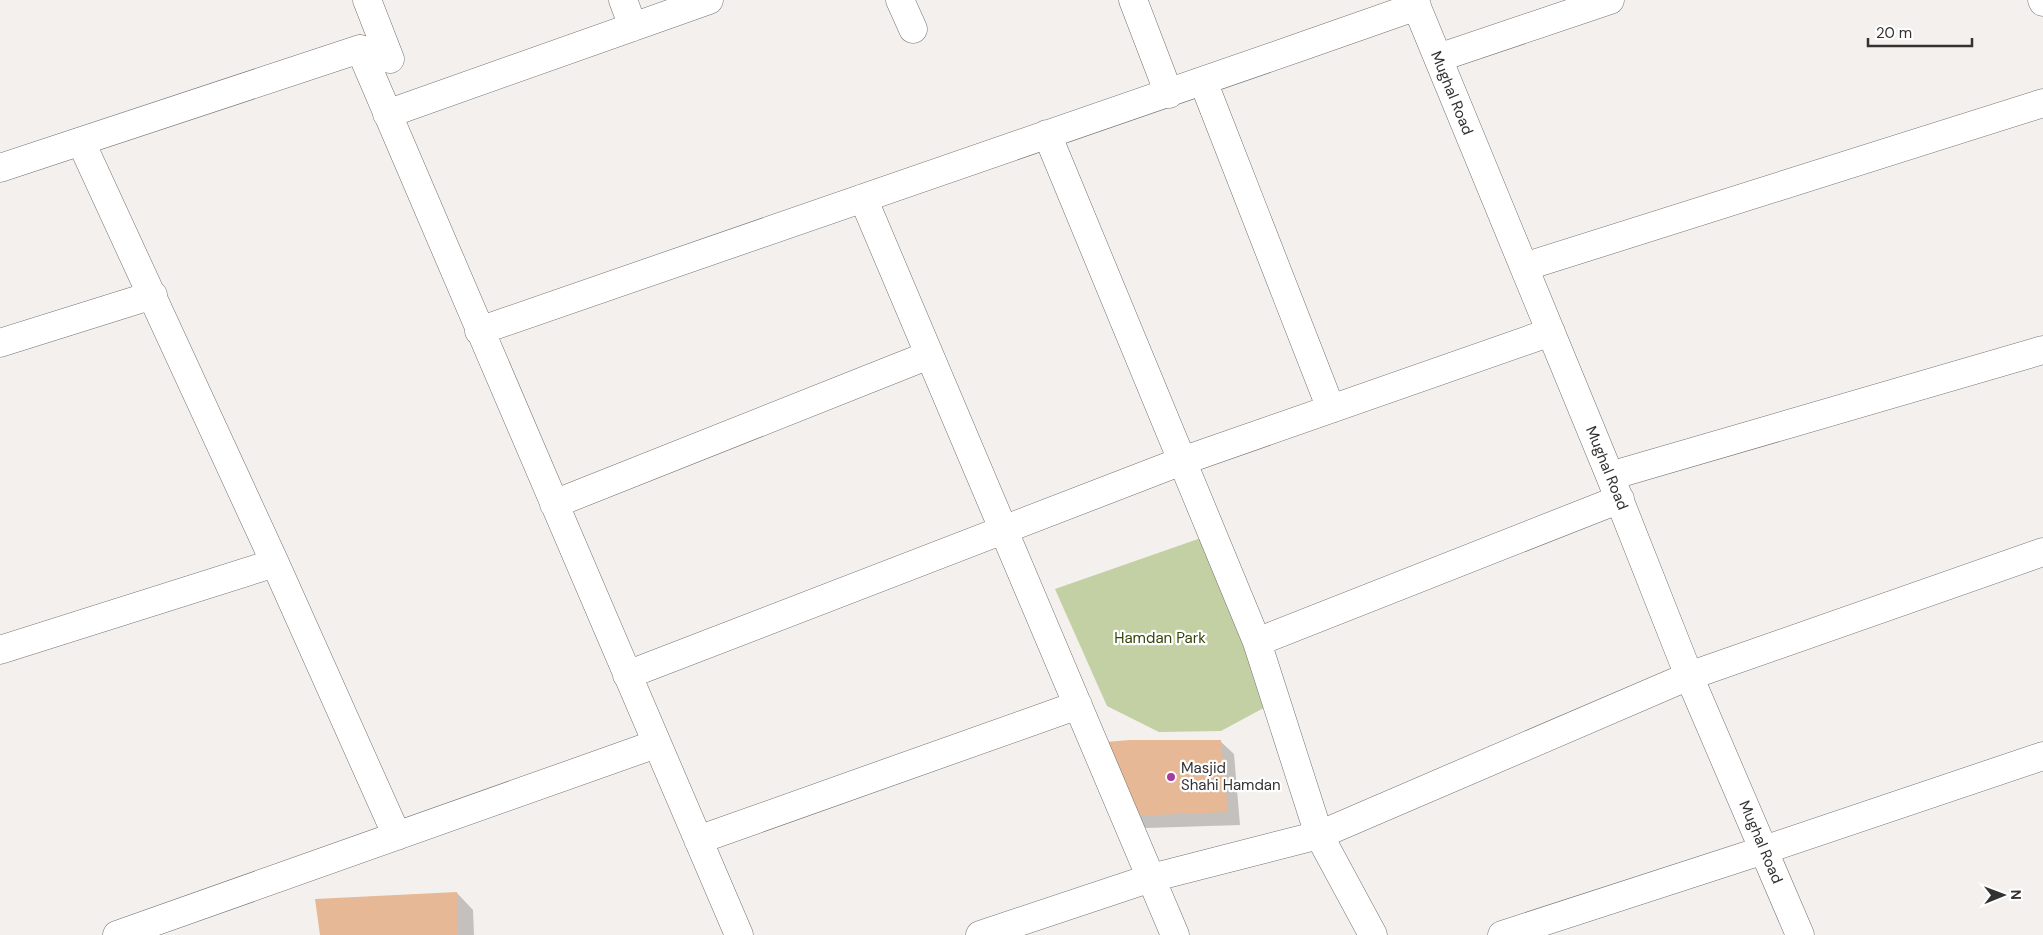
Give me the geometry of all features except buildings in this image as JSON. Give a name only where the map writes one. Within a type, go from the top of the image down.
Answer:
[{"type":"street","points":[[0,168],[360,50],[390,59],[367,0]]},
{"type":"street","points":[[623,0],[633,27]]},
{"type":"street","points":[[387,114],[709,0]]},
{"type":"street","points":[[900,0],[913,29]]},
{"type":"street","points":[[1133,0],[1169,94]]},
{"type":"street","points":[[1438,58],[1610,0]]},
{"type":"street","points":[[479,331],[1047,134],[1169,94],[1416,3]]},
{"type":"street","name":"Mughal Road","points":[[1416,3],[1615,488],[1689,676],[1800,935]]},
{"type":"street","points":[[360,50],[739,935]]},
{"type":"street","points":[[1203,81],[1331,409]]},
{"type":"street","points":[[1524,267],[2043,103]]},
{"type":"street","points":[[1047,134],[1257,642],[1319,835],[1373,935]]},
{"type":"street","points":[[81,142],[153,294],[397,836]]},
{"type":"street","points":[[863,198],[1174,935]]},
{"type":"street","points":[[0,343],[153,294]]},
{"type":"street","points":[[627,675],[1182,461],[1551,332]]},
{"type":"street","points":[[1257,642],[1615,488],[2043,350]]},
{"type":"street","points":[[554,504],[929,355]]},
{"type":"street","points":[[980,935],[1151,878],[1319,835],[1689,676],[2043,552]]},
{"type":"street","points":[[0,650],[275,563]]},
{"type":"street","points":[[698,840],[1078,706]]},
{"type":"street","points":[[117,935],[656,744]]},
{"type":"street","points":[[1502,935],[1764,850],[2043,756]]},
{"type":"green space","name":"Hamdan Park","points":[[1201,538],[1271,704],[1221,731],[1159,732],[1107,706],[1055,589]]},
{"type":"place","name":"Masjid Shahi Hamdan","points":[[1171,777]]}]
